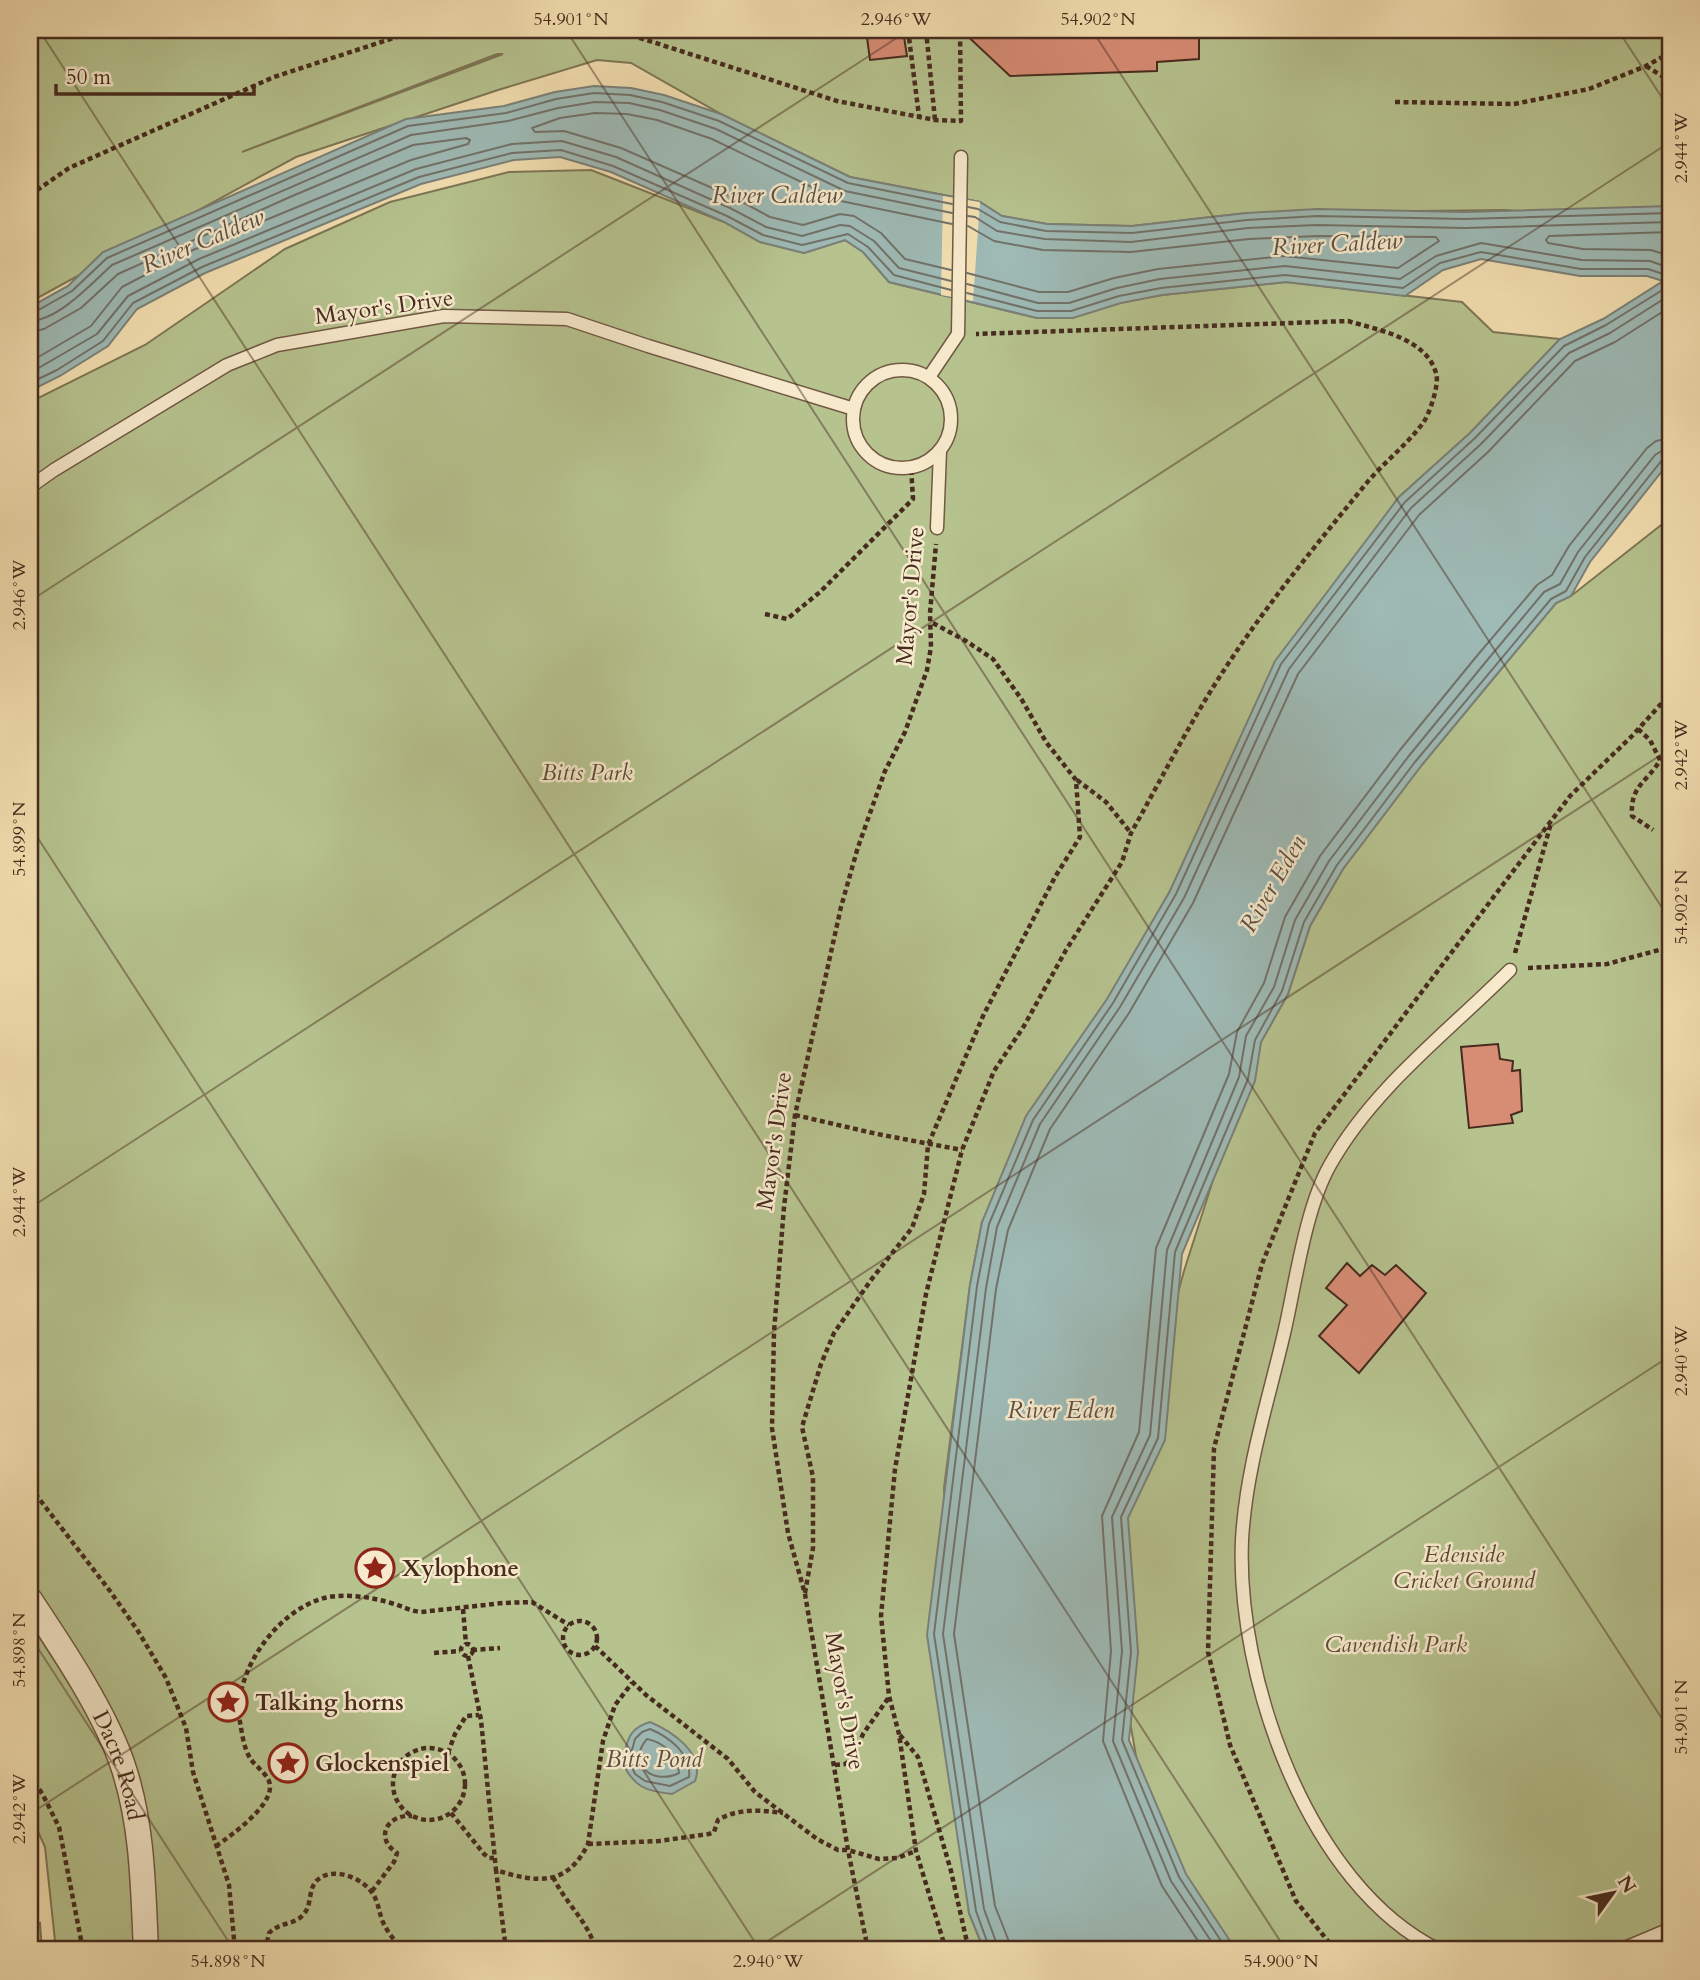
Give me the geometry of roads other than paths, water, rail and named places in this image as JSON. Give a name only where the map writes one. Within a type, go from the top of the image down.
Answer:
[{"type":"street","name":"Dacre Road","points":[[30,1600],[104,1723],[124,1768],[136,1815],[141,1853],[146,1950]]},
{"type":"lane","points":[[940,451],[927,461],[911,467],[895,467],[878,462],[866,453],[858,439],[853,424],[854,409],[859,394],[869,382],[882,373],[897,369],[914,370],[929,377],[958,334],[961,157]]},
{"type":"lane","name":"Mayor's Drive","points":[[30,487],[227,365],[277,345],[444,316],[567,318],[648,346],[854,409]]},
{"type":"lane","name":"Mayor's Drive","points":[[929,377],[945,396],[951,420],[948,436],[940,451],[937,528]]},
{"type":"lane","points":[[1439,1950],[1422,1942],[1382,1910],[1351,1879],[1325,1843],[1299,1793],[1274,1731],[1247,1633],[1242,1586],[1242,1538],[1257,1436],[1280,1351],[1315,1198],[1329,1166],[1361,1116],[1510,970]]},
{"type":"lane","points":[[1620,1950],[1670,1929]]},
{"type":"water","name":"River Eden","points":[[594,86],[631,88],[664,95],[721,114],[850,177],[980,202],[1002,216],[1047,224],[1132,226],[1247,213],[1317,209],[1465,212],[1670,206],[1670,461],[1590,562],[1571,596],[1556,603],[1421,766],[1343,869],[1310,926],[1288,994],[1261,1042],[1255,1081],[1182,1254],[1165,1440],[1128,1518],[1138,1652],[1129,1740],[1186,1874],[1236,1950],[984,1950],[969,1913],[927,1635],[970,1285],[982,1222],[1026,1116],[1107,999],[1170,891],[1275,661],[1399,497],[1470,433],[1560,339],[1603,319],[1663,281],[1647,276],[1580,276],[1481,259],[1443,270],[1405,296],[1286,282],[1162,295],[1121,303],[1073,318],[1037,318],[889,282],[863,252],[845,240],[804,253],[760,242],[724,222],[611,172],[560,157],[514,160],[421,184],[205,273],[137,309],[108,346],[30,391],[30,307],[68,286],[103,252],[406,119],[504,106],[555,92]]},
{"type":"water","name":"Bitts Pond","points":[[650,1722],[676,1737],[696,1761],[695,1781],[672,1794],[641,1786],[631,1777],[622,1762],[627,1742],[633,1732]]},
{"type":"place","name":"Xylophone","points":[[375,1568]]},
{"type":"place","name":"Talking horns","points":[[228,1702]]},
{"type":"place","name":"Glockenspiel","points":[[288,1763]]},
{"type":"water label","name":"River Caldew","points":[[777,195]]},
{"type":"water label","name":"River Caldew","points":[[203,241]]},
{"type":"water label","name":"River Caldew","points":[[1337,244]]},
{"type":"park label","name":"Bitts Park","points":[[587,772]]},
{"type":"park label","name":"Edenside Cricket Ground","points":[[1464,1567]]},
{"type":"park label","name":"Cavendish Park","points":[[1396,1644]]}]
